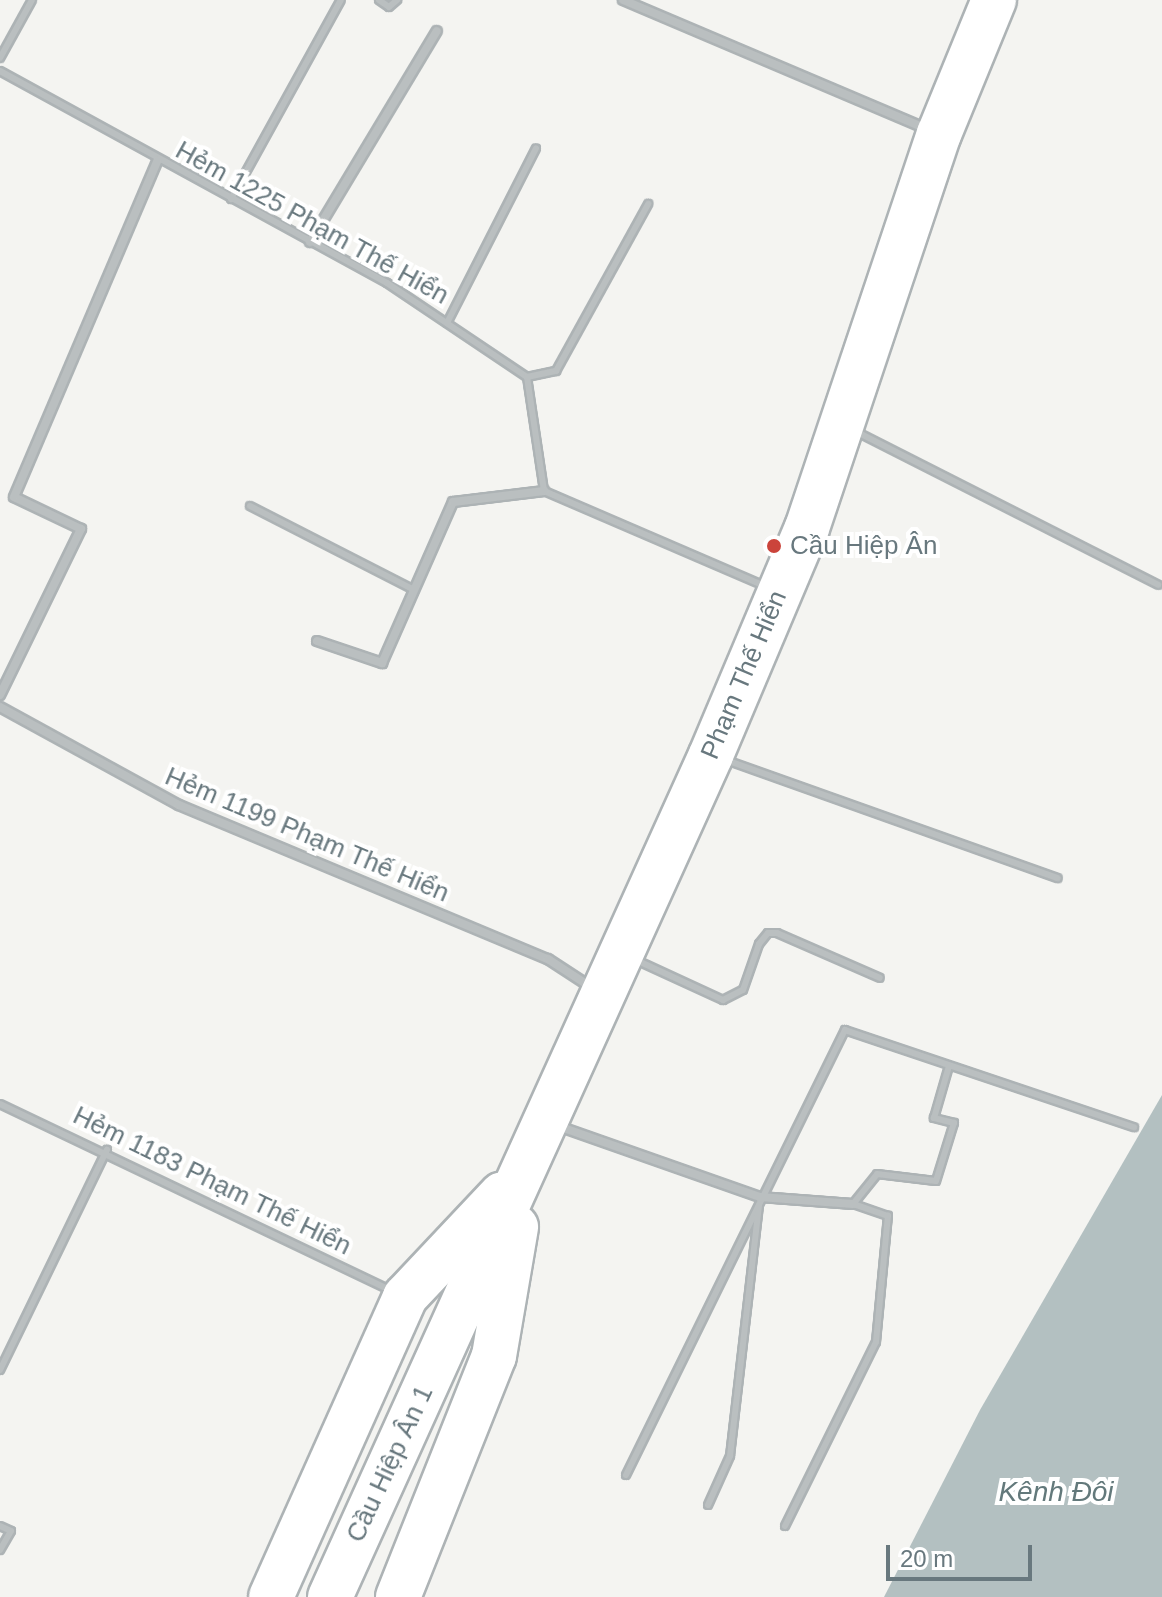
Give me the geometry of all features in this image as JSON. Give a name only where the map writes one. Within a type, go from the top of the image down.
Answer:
[{"type":"main road","name":"Phạm Thế Hiển","points":[[451,1332],[526,1169],[600,993],[711,755],[778,592],[842,424],[939,134],[994,0]]},
{"type":"main road","points":[[271,1597],[405,1297],[526,1169]]},
{"type":"main road","points":[[398,1597],[494,1356],[526,1169]]},
{"type":"main road","name":"Cầu Hiệp Ân 1","points":[[330,1597],[451,1332]]},
{"type":"street","points":[[623,0],[939,134]]},
{"type":"street","points":[[310,242],[437,31]]},
{"type":"street","points":[[0,695],[81,529],[14,497],[158,160]]},
{"type":"street","points":[[317,641],[382,663],[453,502],[544,491]]},
{"type":"street","name":"Hẻm 1199 Phạm Thế Hiển","points":[[0,707],[179,805],[548,959],[600,993]]},
{"type":"street","points":[[546,1122],[760,1197],[853,1204]]},
{"type":"lane","points":[[0,58],[32,0]]},
{"type":"lane","points":[[231,199],[341,0]]},
{"type":"lane","points":[[379,0],[389,7],[397,0]]},
{"type":"lane","name":"Hẻm 1225 Phạm Thế Hiển","points":[[0,71],[310,242],[447,323],[527,377]]},
{"type":"lane","points":[[447,323],[536,148]]},
{"type":"lane","points":[[648,204],[556,371],[527,377],[544,491],[778,592]]},
{"type":"lane","points":[[842,424],[1158,585]]},
{"type":"lane","points":[[250,506],[414,590]]},
{"type":"lane","points":[[711,755],[1058,878]]},
{"type":"lane","points":[[621,953],[723,1000],[743,990],[768,933],[880,978]]},
{"type":"lane","points":[[626,1475],[760,1197],[845,1030],[1134,1127]]},
{"type":"lane","points":[[785,1526],[876,1342],[888,1216],[853,1204],[877,1174],[936,1181],[954,1123],[934,1118],[949,1066]]},
{"type":"lane","name":"Hẻm 1183 Phạm Thế Hiển","points":[[0,1104],[107,1150],[405,1297]]},
{"type":"lane","points":[[0,1370],[107,1150]]},
{"type":"lane","points":[[708,1505],[730,1456],[760,1197]]},
{"type":"lane","points":[[0,1526],[11,1531],[0,1550]]},
{"type":"water","name":"Kênh Đôi","points":[[1162,1095],[1162,1597],[884,1597],[980,1410]]},
{"type":"place","name":"Cầu Hiệp Ân","points":[[774,546]]}]
